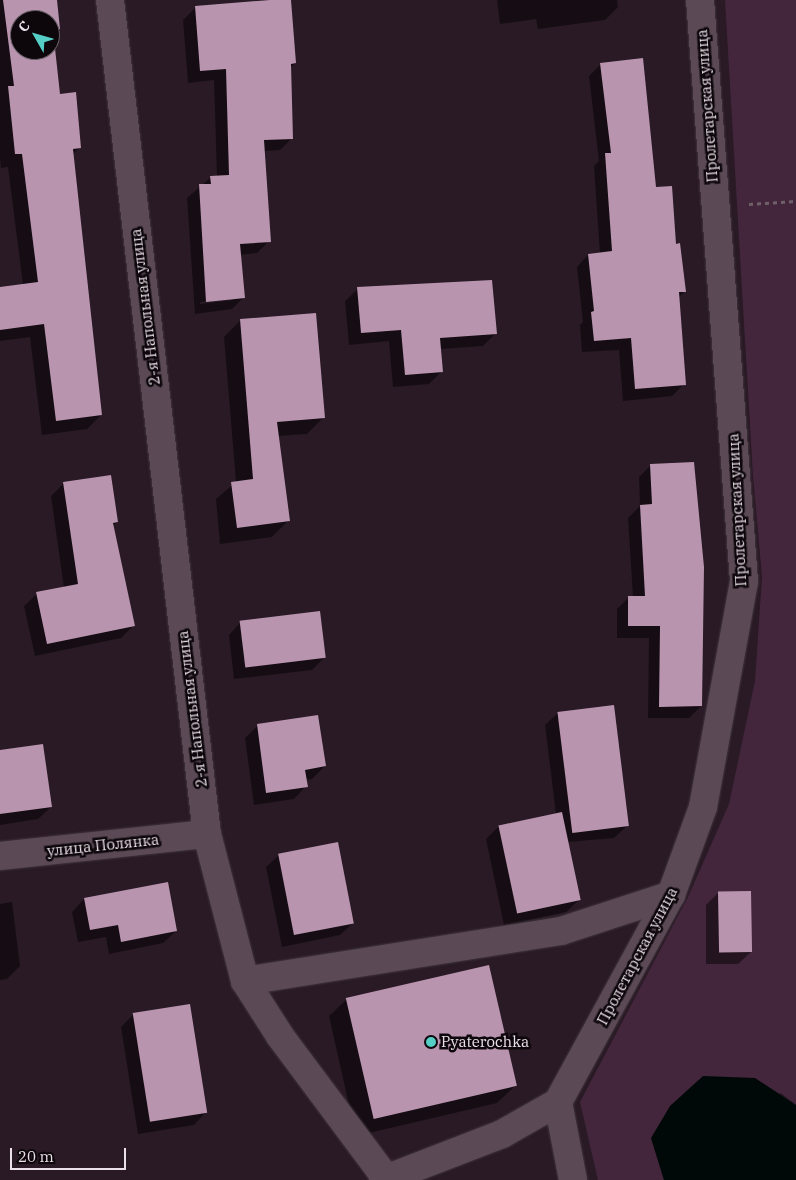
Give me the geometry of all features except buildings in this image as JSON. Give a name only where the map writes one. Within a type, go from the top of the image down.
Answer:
[{"type":"street","name":"2-я Напольная улица","points":[[110,0],[207,834],[245,981],[280,1036],[385,1179]]},
{"type":"street","name":"Пролетарская улица","points":[[558,1102],[671,895],[704,807],[744,581],[700,0]]},
{"type":"street","name":"улица Полянка","points":[[0,856],[207,834]]},
{"type":"street","points":[[245,981],[561,931],[671,895]]},
{"type":"street","points":[[385,1179],[502,1134],[558,1102],[573,1180]]},
{"type":"path","points":[[715,207],[796,201]]},
{"type":"shaded area","points":[[725,0],[796,0],[796,1105],[781,1093],[651,1138],[664,1180],[598,1180],[580,1102],[688,897],[729,804],[755,681],[762,577],[753,476]]},
{"type":"shaded area","points":[[703,1076],[755,1078],[796,1105],[796,1180],[664,1180],[651,1138],[670,1106]]},
{"type":"place","name":"Pyaterochka","points":[[431,1042]]}]
